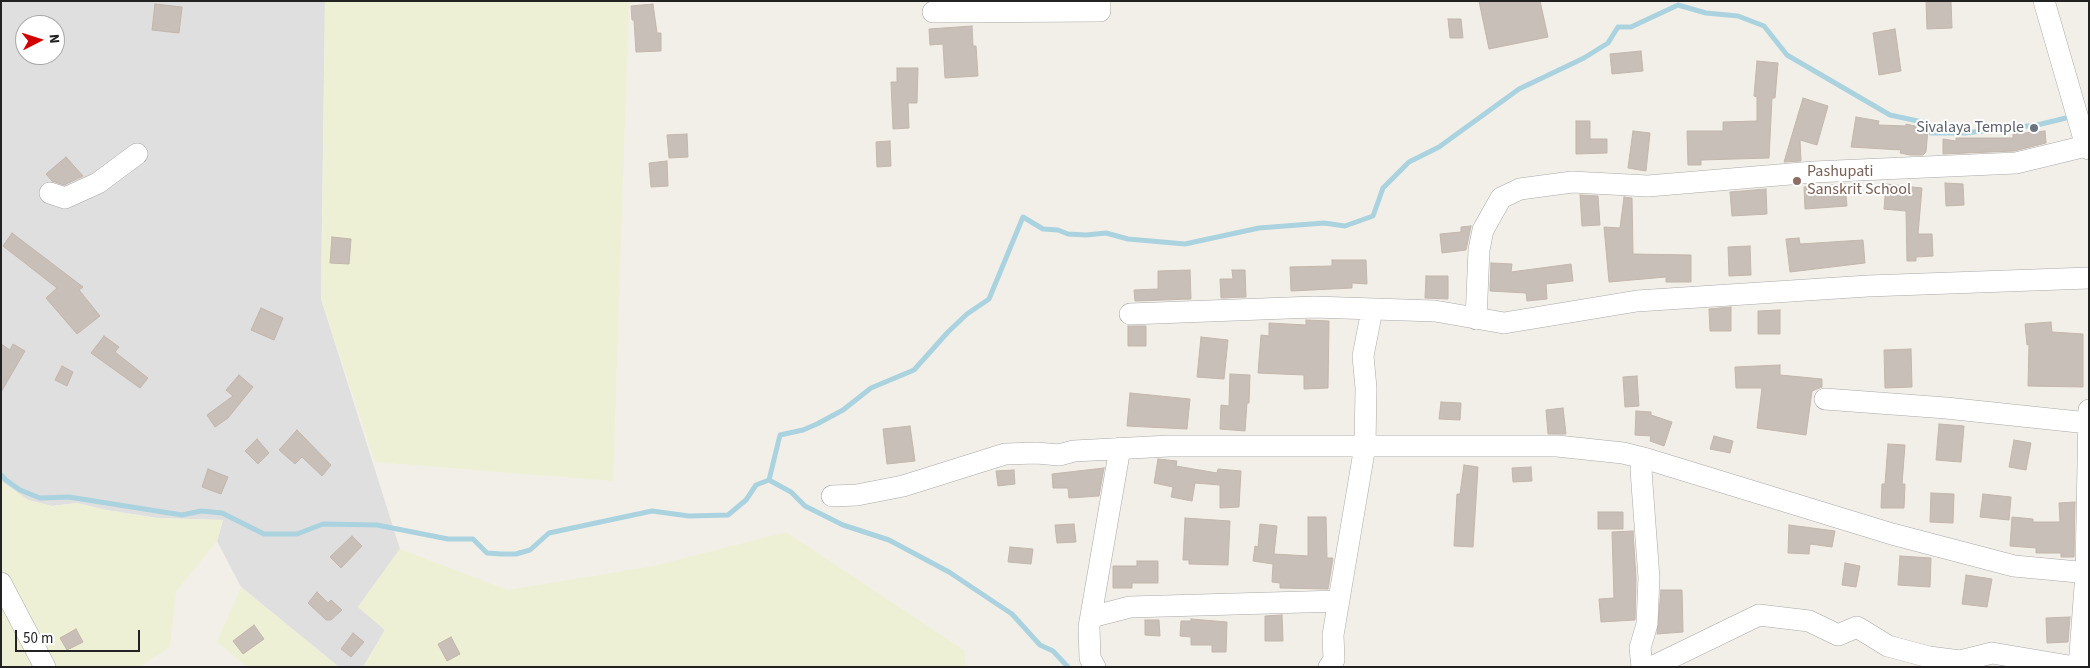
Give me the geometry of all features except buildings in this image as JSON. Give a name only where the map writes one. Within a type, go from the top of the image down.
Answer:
[{"type":"street","points":[[933,12],[1100,11],[1100,1]]},
{"type":"street","points":[[1476,318],[1479,250],[1483,230],[1502,198],[1520,189],[1572,182],[1648,186],[1814,172],[2016,163],[2087,148],[2044,1]]},
{"type":"street","points":[[50,193],[66,198],[98,183],[137,154]]},
{"type":"street","points":[[1130,314],[1314,307],[1435,311],[1504,323],[1637,301],[1868,286],[2089,278]]},
{"type":"street","points":[[1329,667],[1334,660],[1333,635],[1365,446],[1366,388],[1363,356],[1372,310]]},
{"type":"street","points":[[1825,399],[1946,408],[2088,423]]},
{"type":"street","points":[[2079,667],[2087,573],[2089,409]]},
{"type":"street","points":[[832,496],[856,495],[903,486],[1004,454],[1037,453],[1059,455],[1074,451],[1120,448],[1557,446],[1623,453],[1647,459],[1892,534],[2014,566],[2087,573]]},
{"type":"street","points":[[1095,667],[1090,658],[1091,617],[1120,448]]},
{"type":"street","points":[[1642,667],[1640,648],[1646,624],[1650,578],[1641,469],[1647,459]]},
{"type":"street","points":[[1,583],[45,667]]},
{"type":"street","points":[[1091,617],[1130,606],[1339,602]]},
{"type":"street","points":[[1652,667],[1759,615],[1809,621],[1838,635],[1857,627],[1888,646],[1928,658],[1960,661],[1992,653],[2075,667]]},
{"type":"shaded area","points":[[1,1],[325,1],[321,299],[400,549],[358,607],[385,630],[363,667],[339,667],[241,587],[217,541],[223,520],[157,518],[106,510],[77,503],[52,506],[28,500],[1,481]]},
{"type":"green space","points":[[325,1],[629,1],[613,481],[375,462],[321,299]]},
{"type":"green space","points":[[1,481],[28,500],[52,506],[77,503],[106,510],[157,518],[223,520],[217,541],[176,592],[170,647],[139,667],[1,667]]},
{"type":"green space","points":[[786,532],[964,650],[966,667],[363,667],[385,630],[358,607],[400,549],[508,590],[654,566]]},
{"type":"green space","points":[[241,587],[339,667],[247,667],[217,642]]},
{"type":"waterway","points":[[1,475],[20,490],[40,498],[69,497],[182,515],[201,511],[222,513],[264,534],[297,534],[323,524],[377,525],[448,539],[473,539],[487,553],[501,554],[516,554],[530,550],[549,533],[652,511],[689,516],[728,515],[746,500],[756,485],[769,480],[780,435],[803,430],[817,424],[843,410],[871,388],[914,370],[967,314],[989,299],[1023,217],[1043,229],[1058,230],[1068,234],[1106,233],[1128,239],[1185,244],[1259,228],[1324,223],[1345,226],[1373,216],[1383,188],[1409,162],[1439,147],[1519,89],[1584,58],[1608,43],[1618,27],[1631,27],[1678,5],[1706,13],[1738,16],[1764,26],[1787,55],[1890,115],[1927,123],[1931,133],[1965,133],[2037,125],[2066,118]]},
{"type":"waterway","points":[[769,480],[791,492],[805,506],[843,525],[889,540],[949,572],[1012,614],[1040,645],[1053,651],[1068,667]]},
{"type":"place","name":"Sivalaya Temple","points":[[2034,128]]},
{"type":"place","name":"Pashupati Sanskrit School","points":[[1797,181]]}]
